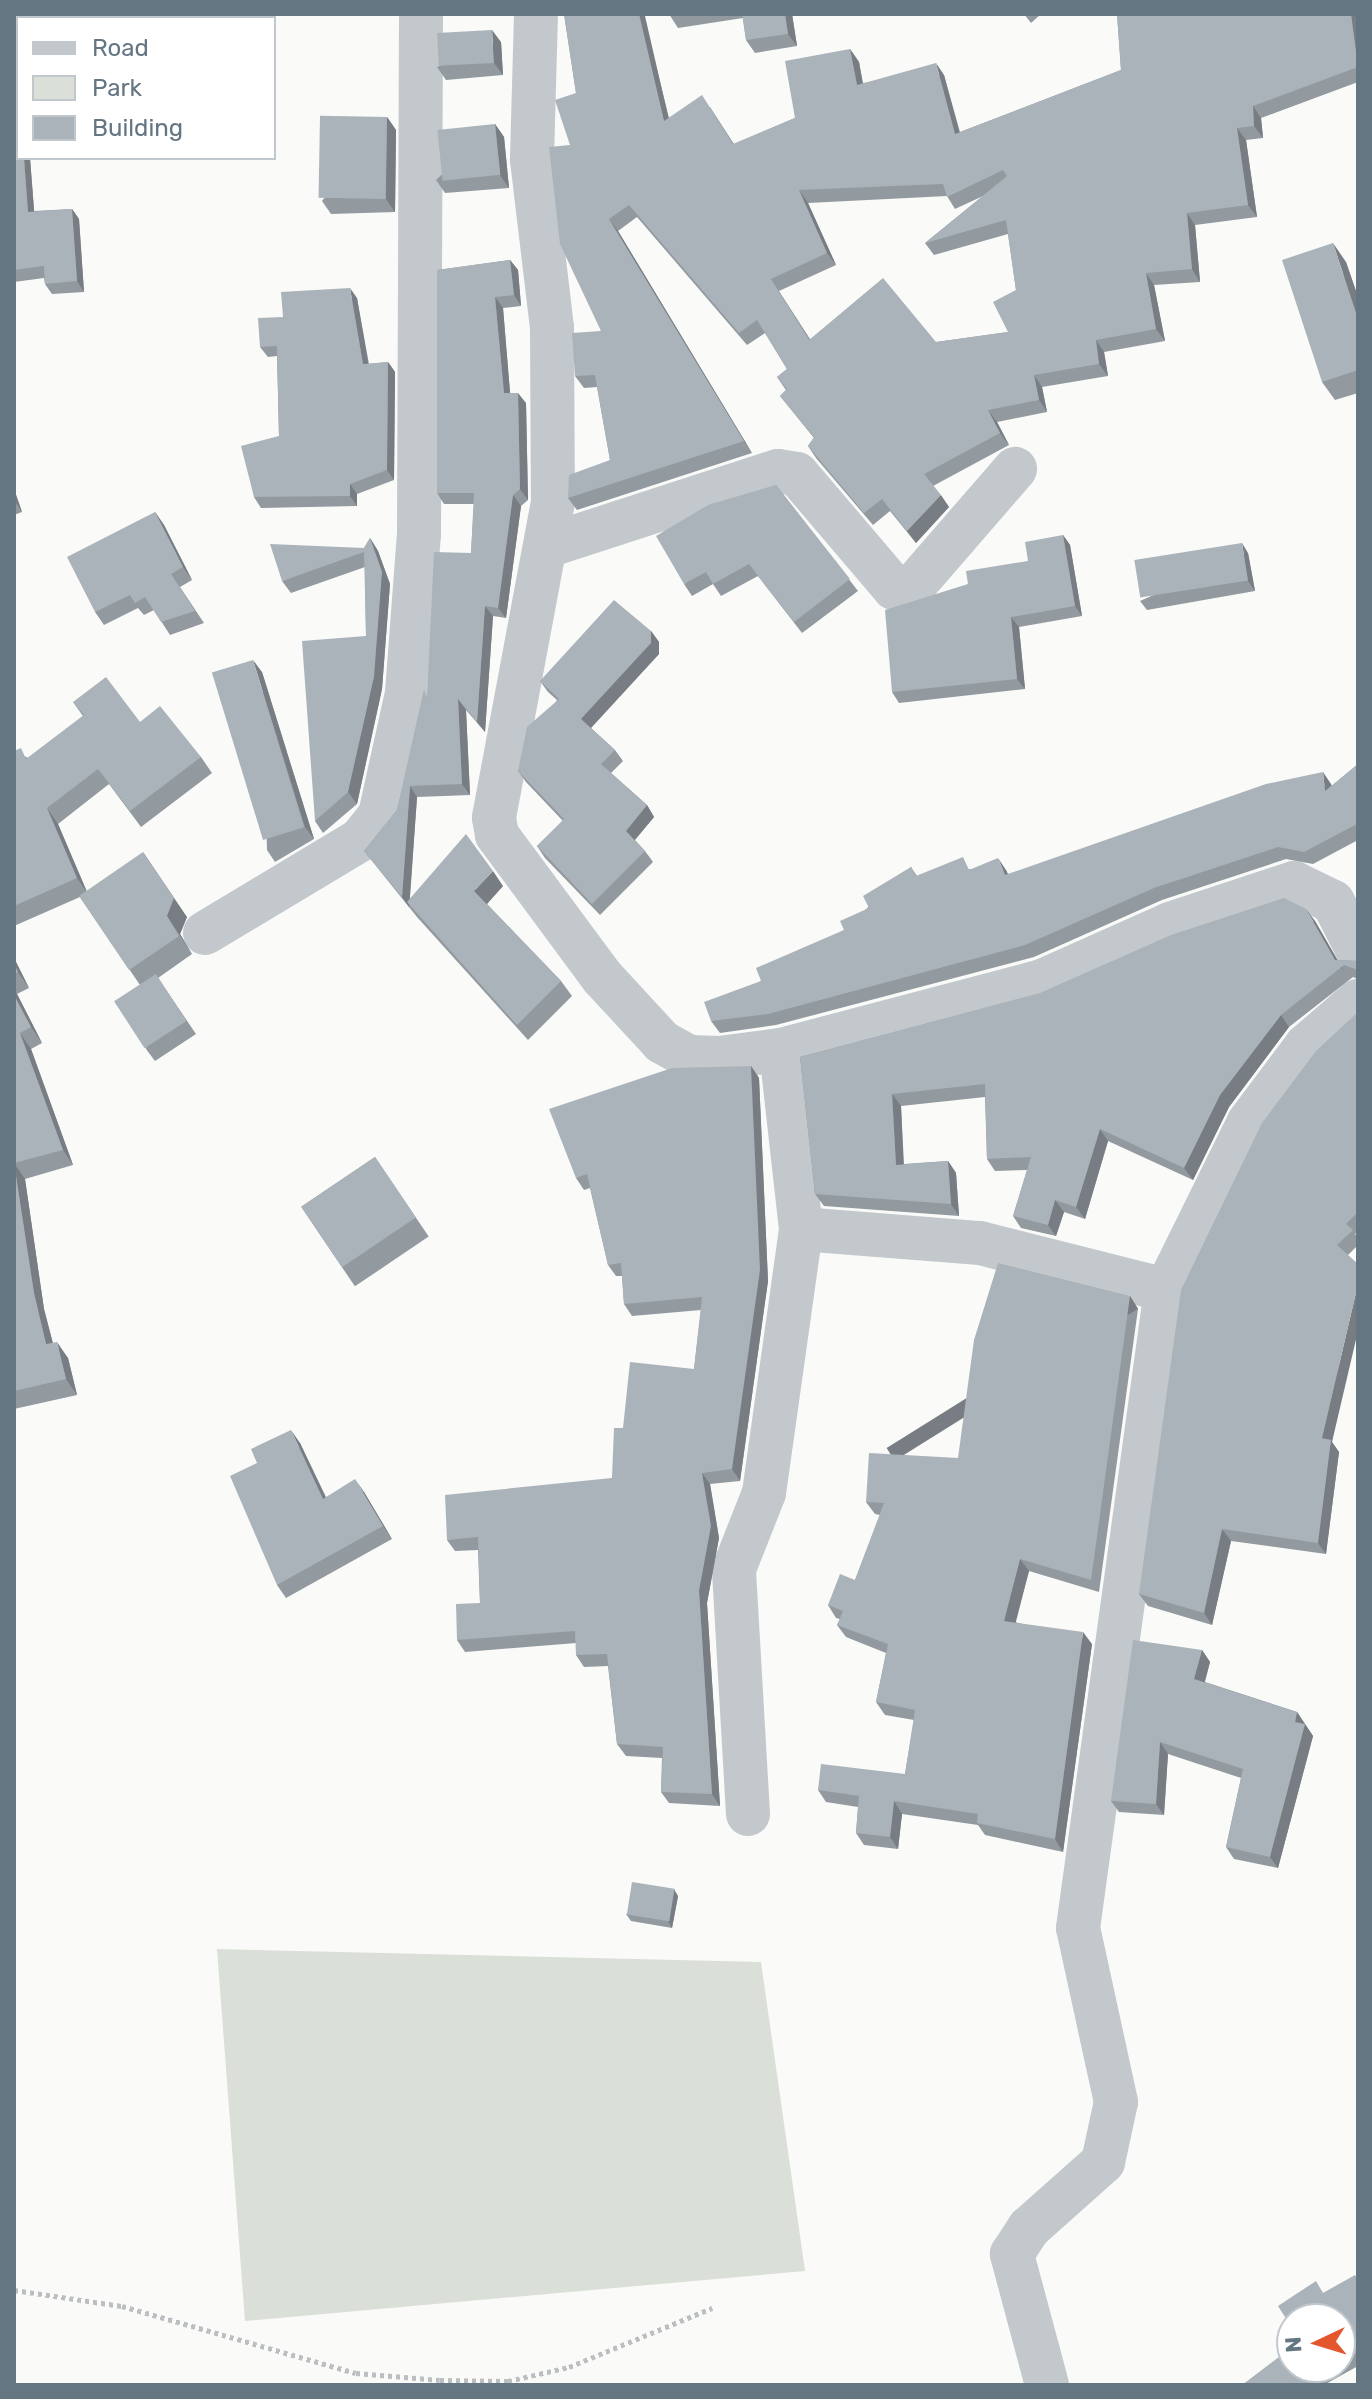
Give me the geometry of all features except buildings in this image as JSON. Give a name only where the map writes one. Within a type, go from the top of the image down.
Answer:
[{"type":"street","points":[[205,933],[360,840],[380,815],[407,693],[417,564],[421,14]]},
{"type":"street","points":[[536,14],[533,189],[552,328],[547,546],[495,799],[497,835],[603,978],[662,1042],[689,1057],[781,1050],[1042,981],[1170,924],[1294,883],[1333,902],[1358,951]]},
{"type":"street","points":[[547,546],[778,471],[797,474],[894,588],[911,589],[1015,469]]},
{"type":"street","points":[[1047,2385],[1012,2254],[1029,2228],[1103,2162],[1116,2102],[1078,1928],[1166,1290],[1249,1122],[1306,1046],[1358,1001]]},
{"type":"street","points":[[748,1814],[734,1569],[764,1493],[801,1229],[781,1050]]},
{"type":"street","points":[[801,1229],[980,1243],[1166,1290]]},
{"type":"path","points":[[14,2290],[122,2306],[356,2373],[440,2380],[508,2381],[569,2367],[712,2308]]},
{"type":"green space","points":[[217,1949],[761,1962],[805,2271],[245,2321]]}]
